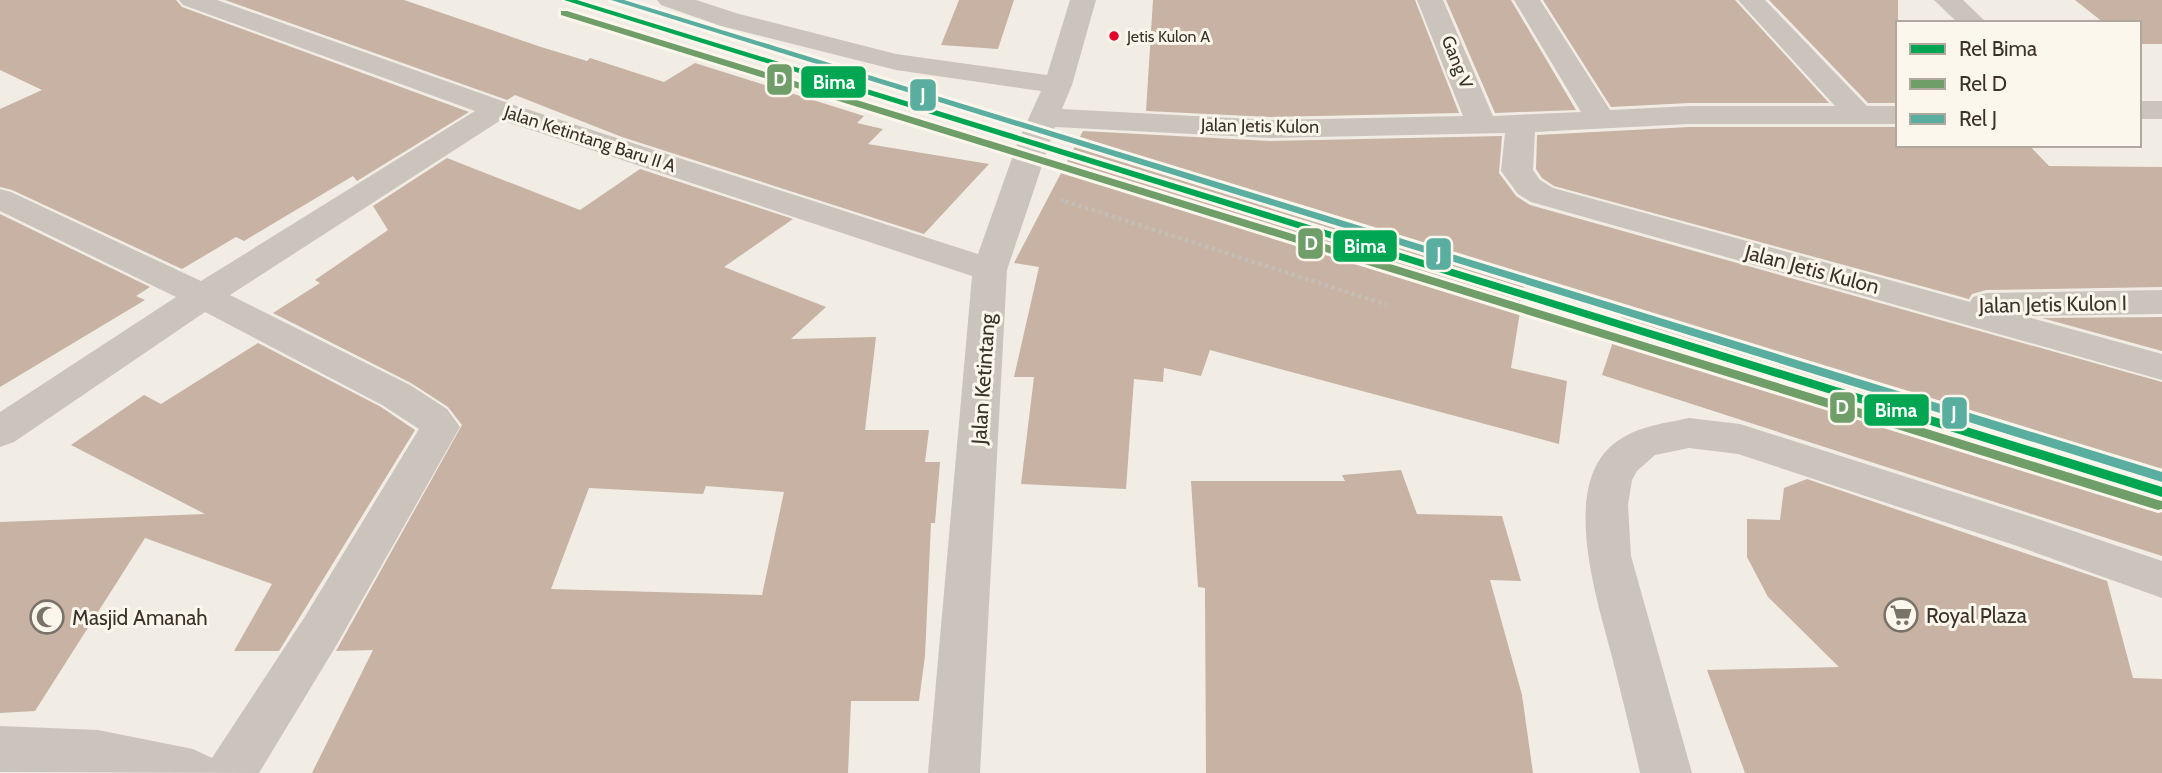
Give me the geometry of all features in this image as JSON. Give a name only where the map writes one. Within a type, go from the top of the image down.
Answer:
[{"type":"street","name":"Jalan Ketintang Baru II A","points":[[192,0],[498,109],[990,270]]},
{"type":"street","points":[[670,0],[737,10],[896,62],[1058,85]]},
{"type":"street","name":"Jalan Ketintang","points":[[954,773],[990,270],[1042,117],[1058,85],[1083,0]]},
{"type":"street","name":"Gang V","points":[[1430,0],[1482,125]]},
{"type":"street","points":[[1527,0],[1600,118]]},
{"type":"street","points":[[1751,0],[1860,116]]},
{"type":"street","points":[[1947,0],[1971,21]]},
{"type":"street","points":[[0,432],[203,296],[498,109]]},
{"type":"street","points":[[2141,110],[2162,110]]},
{"type":"street","name":"Jalan Jetis Kulon","points":[[1042,117],[1270,128],[1521,124],[1689,115],[1896,115]]},
{"type":"street","name":"Jalan Jetis Kulon","points":[[1521,124],[1517,171],[1530,187],[1542,195],[2162,367]]},
{"type":"street","points":[[0,199],[203,296],[397,395],[433,419],[440,427],[320,632],[231,773]]},
{"type":"street","name":"Jalan Jetis Kulon I","points":[[1945,306],[2162,302]]},
{"type":"street","points":[[1667,773],[1609,556],[1607,505],[1611,480],[1622,460],[1643,443],[1689,433],[1740,439],[2032,534],[2162,580]]},
{"type":"street","points":[[0,749],[98,753],[192,773]]},
{"type":"path","points":[[1017,186],[1387,305]]},
{"type":"building","points":[[0,0],[176,0],[182,7],[469,112],[357,181],[353,176],[244,241],[236,237],[182,269],[12,190],[0,187],[0,109],[42,90],[0,70]]},
{"type":"building","points":[[225,0],[404,0],[541,47],[587,61],[590,58],[664,82],[695,63],[864,116],[857,123],[883,129],[868,144],[989,164],[924,234],[622,137],[515,95],[507,100]]},
{"type":"building","points":[[959,0],[1014,0],[998,49],[941,45]]},
{"type":"building","points":[[1153,0],[1415,0],[1459,113],[1270,117],[1146,111]]},
{"type":"building","points":[[1446,0],[1511,0],[1576,110],[1495,113]]},
{"type":"building","points":[[1543,0],[1735,0],[1829,103],[1689,103],[1611,107]]},
{"type":"building","points":[[1769,0],[1898,0],[1896,103],[1868,103]]},
{"type":"building","points":[[2075,0],[2162,0],[2162,44],[2141,44],[2141,21],[2101,21]]},
{"type":"building","points":[[1689,127],[1896,127],[1896,147],[2031,147],[2049,166],[2162,167],[2162,287],[1986,290],[1972,294],[1969,299],[1554,186],[1542,178],[1536,169],[1537,135]]},
{"type":"building","points":[[1083,131],[1270,141],[1502,136],[1499,173],[1516,196],[1530,205],[2162,382],[2162,556],[1602,375],[1625,305],[1524,287],[1511,368],[1567,381],[1559,444],[1210,350],[1201,376],[1164,368],[1163,382],[1134,379],[1126,489],[1021,484],[1034,377],[1014,377],[1039,267],[1014,263]]},
{"type":"building","points":[[447,158],[580,210],[640,169],[793,219],[724,267],[826,307],[791,339],[876,337],[865,430],[929,430],[925,462],[940,462],[935,523],[931,523],[925,656],[919,701],[851,701],[848,773],[312,773],[373,650],[336,651],[462,425],[448,407],[411,383],[273,313],[320,283],[315,280],[388,230],[373,206]],"holes":[[[706,486],[784,492],[762,595],[551,589],[589,488],[703,494]]]},
{"type":"building","points":[[0,214],[150,287],[136,296],[145,300],[0,387]]},
{"type":"building","points":[[2162,317],[2162,351],[2042,318]]},
{"type":"building","points":[[258,343],[381,407],[415,430],[279,651],[234,651],[272,584],[145,538],[35,711],[0,713],[0,522],[205,514],[71,445],[144,395],[161,404]]},
{"type":"building","points":[[1401,470],[1417,514],[1502,516],[1521,581],[1490,580],[1522,695],[1533,773],[1206,773],[1205,588],[1198,587],[1191,481],[1345,481],[1342,475]]},
{"type":"building","name":"Royal Plaza","points":[[1807,479],[2107,581],[2133,678],[2162,679],[2162,773],[1745,773],[1707,670],[1839,667],[1768,597],[1747,557],[1747,519],[1780,520],[1784,488]]},
{"type":"rail line","name":"Bima","points":[[568,0],[2162,492]]},
{"type":"rail line","name":"J","points":[[615,0],[2162,477]]},
{"type":"rail line","name":"D","points":[[564,13],[2158,505]]},
{"type":"place","name":"Jetis Kulon A","points":[[1114,36]]},
{"type":"place","name":"Royal Plaza","points":[[1901,615]]},
{"type":"place","name":"Masjid Amanah","points":[[47,617]]}]
